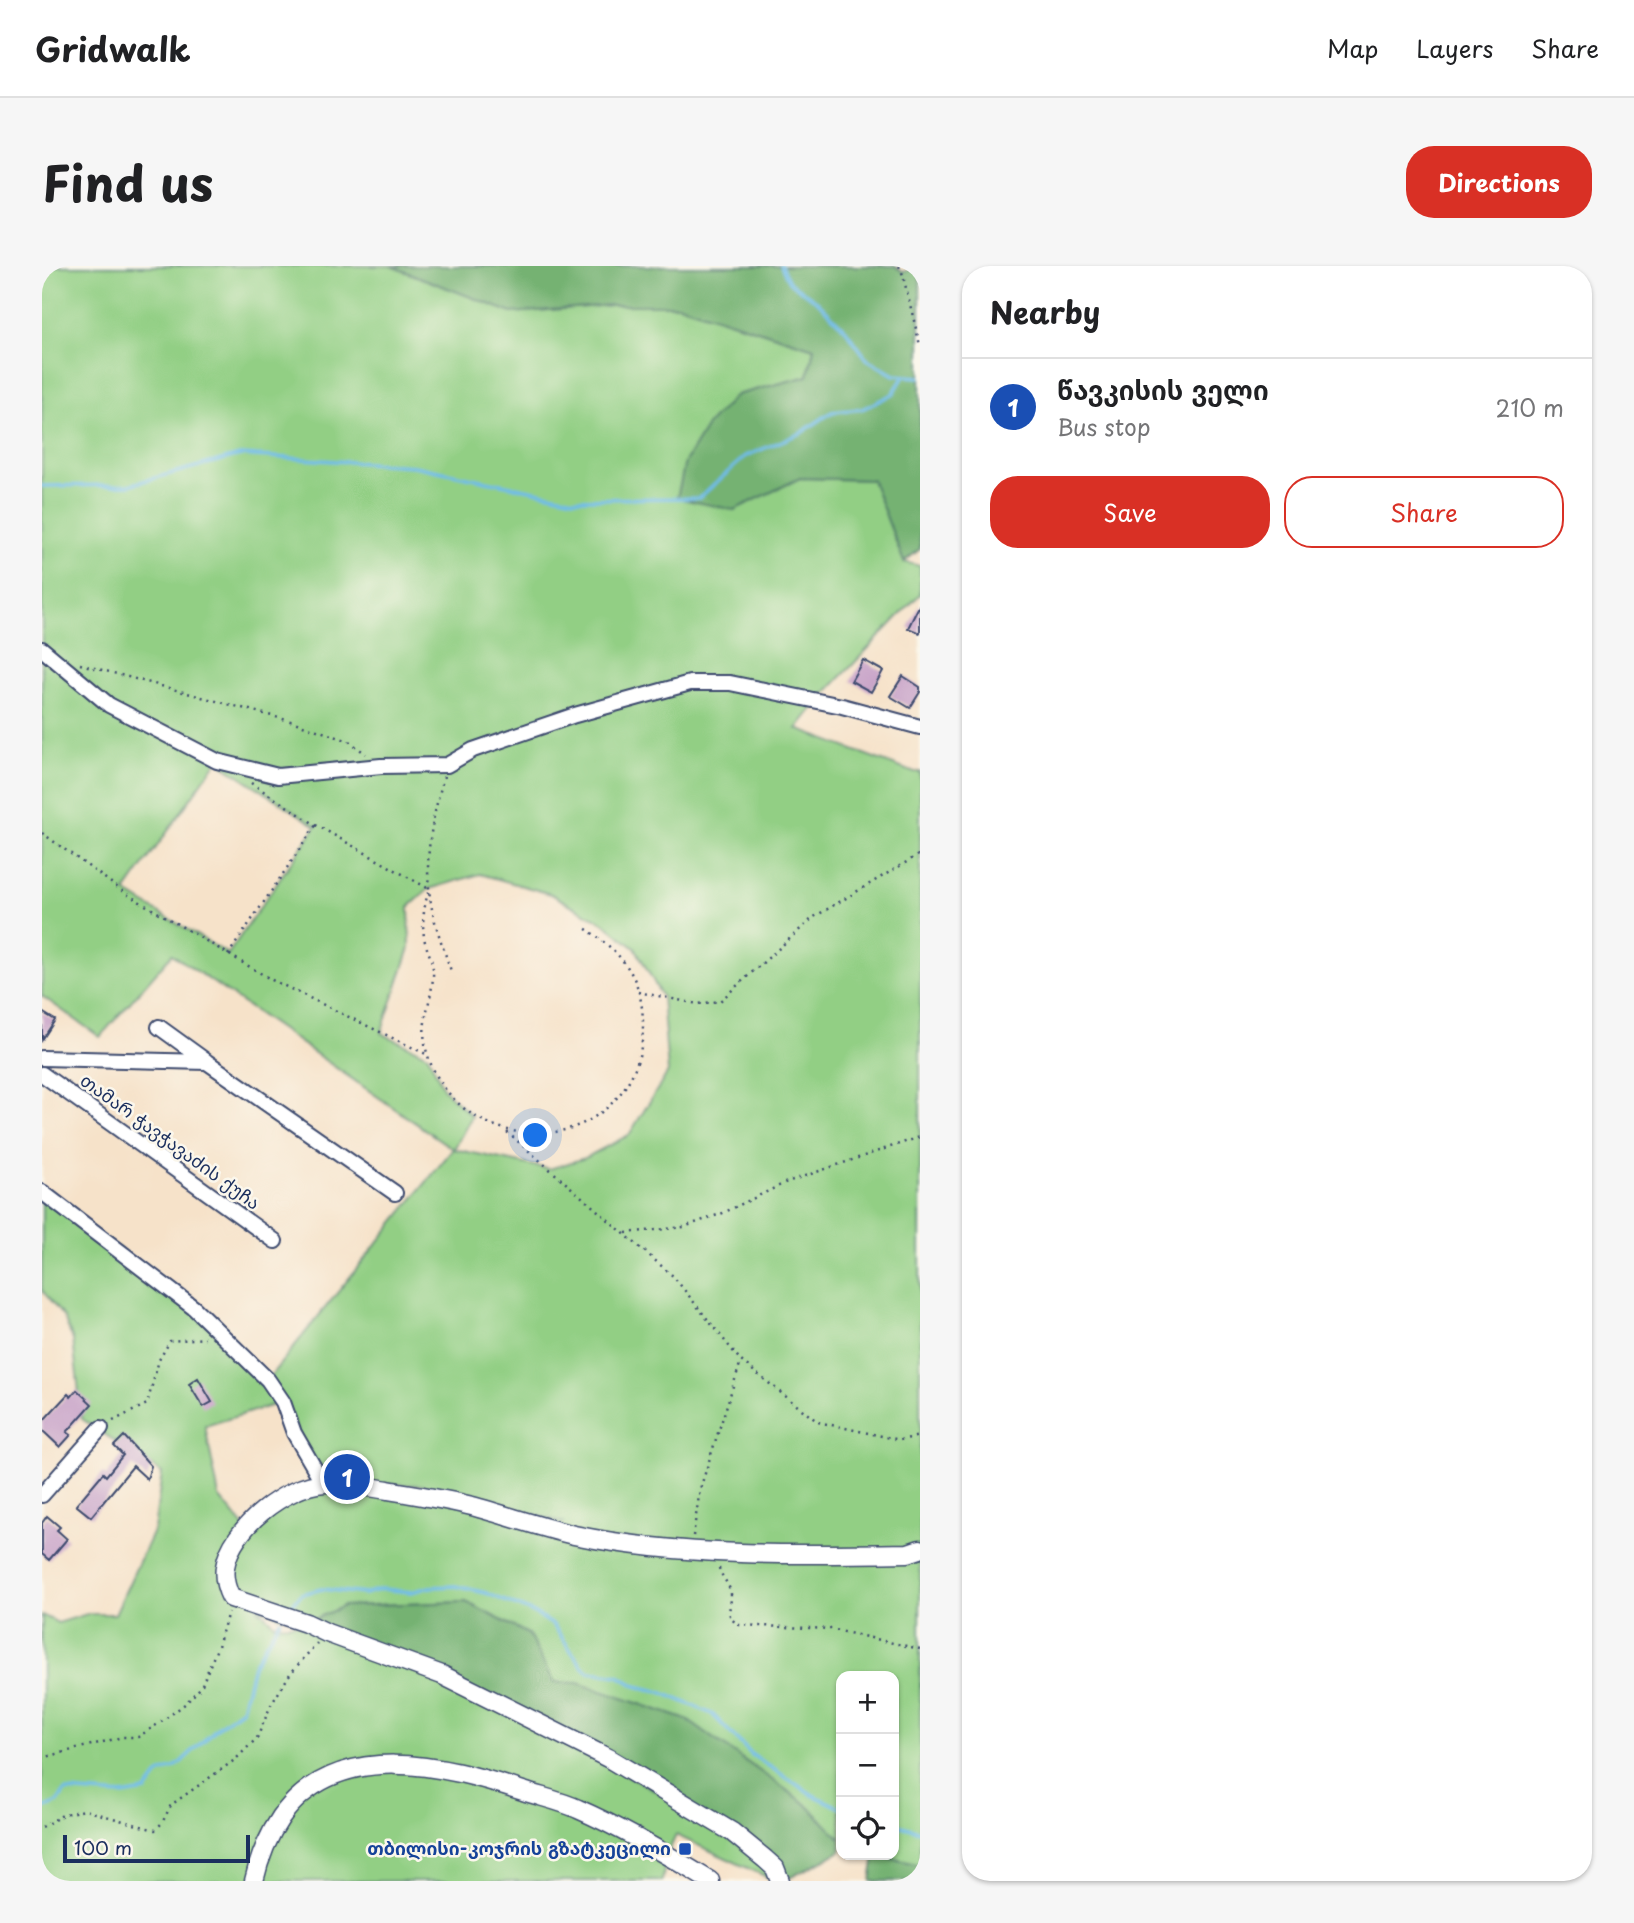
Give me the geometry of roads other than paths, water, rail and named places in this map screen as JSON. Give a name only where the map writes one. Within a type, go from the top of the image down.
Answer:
[{"type":"main road","points":[[780,1881],[775,1868],[732,1832],[608,1758],[442,1675],[306,1623],[231,1598],[225,1587],[225,1564],[245,1529],[268,1506],[288,1494],[323,1483],[367,1487],[472,1506],[573,1534],[691,1550],[751,1554],[908,1553],[920,1549]]},
{"type":"main road","points":[[254,1881],[273,1829],[302,1793],[340,1772],[364,1766],[395,1764],[436,1768],[493,1781],[578,1809],[667,1855],[710,1881]]},
{"type":"street","points":[[42,649],[109,705],[217,761],[278,776],[381,766],[447,765],[473,750],[575,715],[690,683],[730,683],[842,706],[920,727]]},
{"type":"street","points":[[159,1027],[395,1193]]},
{"type":"street","points":[[42,1058],[207,1062]]},
{"type":"street","name":"თამარ ჭავჭავაძის ქუჩა","points":[[42,1074],[275,1241]]},
{"type":"street","points":[[42,1192],[183,1299],[268,1380],[283,1402],[294,1433],[323,1483]]},
{"type":"street","points":[[42,1495],[101,1428]]},
{"type":"waterway","points":[[781,266],[789,282],[818,302],[846,330],[867,359],[894,375],[919,377]]},
{"type":"waterway","points":[[42,486],[129,485],[240,455],[414,466],[574,499],[699,498],[746,456],[801,433],[832,412],[862,409],[893,394],[904,376]]},
{"type":"waterway","points":[[287,1611],[301,1594],[322,1589],[364,1594],[382,1589],[411,1592],[430,1587],[456,1586],[486,1593],[536,1614],[553,1625],[589,1672],[619,1676],[636,1686],[661,1692],[712,1714],[752,1755],[813,1795],[836,1806]]},
{"type":"waterway","points":[[42,1809],[58,1802],[65,1791],[122,1795],[146,1791],[159,1774],[176,1767],[219,1726],[242,1709],[253,1665],[280,1620]]},
{"type":"waterway","points":[[899,1825],[920,1831]]},
{"type":"place","name":"წავკისის ველი","points":[[347,1477]]},
{"type":"place","name":"თბილისი-კოჯრის გზატკეცილი","points":[[685,1849]]}]
